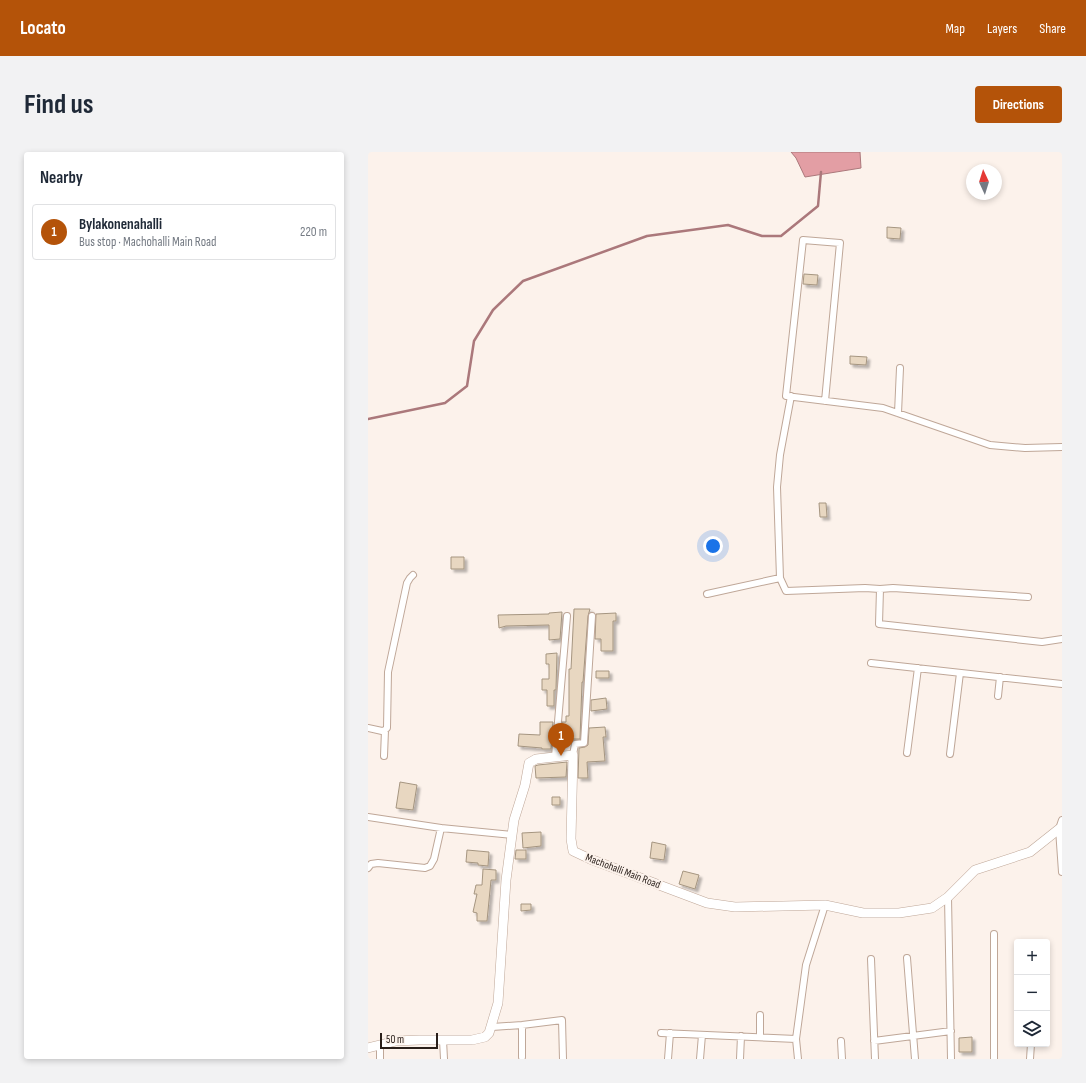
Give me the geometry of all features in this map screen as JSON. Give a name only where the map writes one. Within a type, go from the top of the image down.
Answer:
[{"type":"street","points":[[825,401],[840,243],[803,240],[786,396],[791,396],[825,401],[883,408],[990,445],[1025,448],[1062,447]]},
{"type":"street","points":[[898,413],[900,368]]},
{"type":"street","points":[[791,396],[780,455],[777,487],[780,578],[786,590],[892,588],[1028,597]]},
{"type":"street","points":[[384,756],[385,730],[387,728],[388,720],[388,672],[408,583],[413,575]]},
{"type":"street","points":[[707,594],[780,578]]},
{"type":"street","points":[[880,589],[879,624],[1042,642],[1062,639]]},
{"type":"street","points":[[555,757],[567,616]]},
{"type":"street","points":[[368,1048],[396,1041],[472,1040],[485,1037],[489,1033],[498,1003],[506,880],[514,820],[525,785],[529,763],[536,759],[573,755],[575,744],[584,743],[592,616]]},
{"type":"street","points":[[871,663],[1062,684]]},
{"type":"street","points":[[907,753],[918,668]]},
{"type":"street","points":[[950,754],[960,673]]},
{"type":"street","points":[[998,696],[1000,677]]},
{"type":"street","points":[[368,729],[385,730]]},
{"type":"street","name":"Machohalli Main Road","points":[[573,755],[571,839],[573,851],[707,903],[734,907],[795,907],[825,905],[862,912],[899,913],[932,908],[948,897],[975,870],[1030,852],[1061,826]]},
{"type":"street","points":[[368,817],[441,828],[512,835]]},
{"type":"street","points":[[1061,826],[1062,872]]},
{"type":"street","points":[[368,868],[371,864],[378,863],[425,868],[430,866],[434,859],[441,828]]},
{"type":"street","points":[[948,897],[951,1059]]},
{"type":"street","points":[[798,1059],[796,1039],[806,965],[825,905]]},
{"type":"street","points":[[994,934],[994,1059]]},
{"type":"street","points":[[907,958],[914,1059]]},
{"type":"street","points":[[871,959],[875,1059]]},
{"type":"street","points":[[760,1015],[760,1037]]},
{"type":"street","points":[[492,1027],[562,1020],[562,1059]]},
{"type":"street","points":[[522,1025],[522,1057]]},
{"type":"street","points":[[874,1041],[951,1031]]},
{"type":"street","points":[[661,1033],[796,1039]]},
{"type":"street","points":[[668,1059],[670,1033]]},
{"type":"street","points":[[700,1059],[702,1035]]},
{"type":"street","points":[[740,1059],[741,1036]]},
{"type":"street","points":[[443,1040],[444,1059]]},
{"type":"street","points":[[841,1040],[842,1059]]},
{"type":"street","points":[[380,1045],[380,1059]]},
{"type":"street","points":[[1030,1059],[1031,1047]]},
{"type":"shaded area","points":[[791,152],[860,152],[861,168],[805,177],[796,158]]},
{"type":"building","points":[[887,227],[901,228],[900,239],[887,238]]},
{"type":"building","points":[[804,274],[818,275],[817,285],[803,284]]},
{"type":"building","points":[[850,356],[867,357],[866,365],[850,364]]},
{"type":"building","points":[[819,503],[826,503],[827,517],[820,517]]},
{"type":"building","points":[[451,557],[464,557],[464,569],[451,569]]},
{"type":"building","points":[[574,609],[590,609],[588,616],[582,682],[580,739],[561,739],[562,722],[566,722],[566,716],[569,716],[569,669],[571,669]]},
{"type":"building","points":[[562,612],[560,639],[549,640],[549,625],[506,626],[499,628],[498,615],[549,614]]},
{"type":"building","points":[[616,613],[616,621],[613,621],[613,651],[601,651],[601,639],[595,639],[596,614]]},
{"type":"building","points":[[557,653],[554,706],[547,706],[547,690],[542,690],[542,679],[549,679],[549,664],[546,664],[546,654]]},
{"type":"building","points":[[596,671],[609,671],[609,678],[596,678]]},
{"type":"building","points":[[606,698],[607,709],[591,711],[591,700]]},
{"type":"building","points":[[540,722],[553,722],[551,749],[518,746],[519,734],[540,735]]},
{"type":"building","points":[[605,727],[606,737],[603,737],[605,761],[587,762],[588,778],[578,778],[579,748],[588,745],[589,728]]},
{"type":"building","points":[[567,762],[566,777],[536,778],[535,766]]},
{"type":"building","points":[[400,782],[417,785],[413,810],[396,808]]},
{"type":"building","points":[[552,797],[560,797],[560,805],[552,805]]},
{"type":"building","points":[[541,832],[541,846],[523,848],[522,833]]},
{"type":"building","points":[[652,842],[666,845],[664,860],[650,858]]},
{"type":"building","points":[[467,850],[489,852],[488,866],[466,862]]},
{"type":"building","points":[[516,850],[526,850],[526,859],[515,859]]},
{"type":"building","points":[[483,869],[496,870],[496,880],[491,880],[487,921],[477,921],[477,913],[473,912],[477,894],[474,894],[476,885],[482,885]]},
{"type":"building","points":[[683,871],[699,875],[695,889],[679,884]]},
{"type":"building","points":[[521,904],[531,904],[531,910],[521,911]]},
{"type":"building","points":[[972,1037],[972,1052],[959,1052],[959,1038]]},
{"type":"waterway","points":[[368,419],[445,403],[467,386],[474,341],[493,310],[523,281],[647,236],[728,225],[762,236],[781,236],[818,206],[821,172]]},
{"type":"place","name":"Bylakonenahalli","points":[[561,756]]}]
